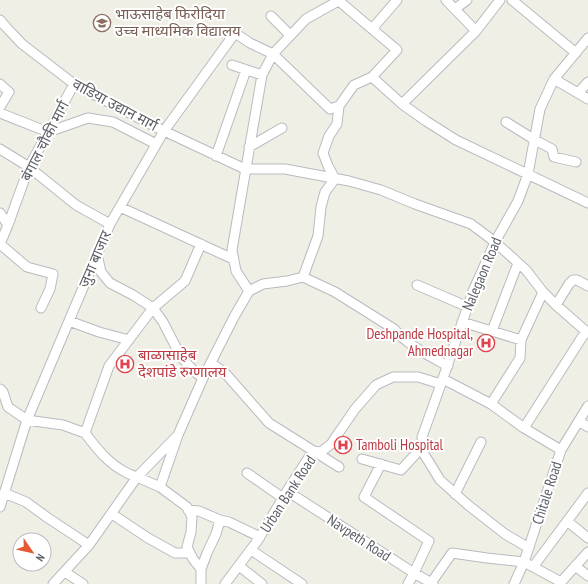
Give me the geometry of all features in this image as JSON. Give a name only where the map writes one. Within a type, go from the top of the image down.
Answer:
[{"type":"street","points":[[249,291],[236,271],[232,250],[262,75],[273,54],[306,19],[340,0],[397,50],[372,77],[354,85],[339,106],[337,124],[329,136],[323,153],[334,179]]},
{"type":"street","points":[[372,29],[397,0]]},
{"type":"street","points":[[446,0],[476,31]]},
{"type":"street","points":[[455,9],[467,0]]},
{"type":"street","points":[[402,104],[476,31],[500,0]]},
{"type":"street","points":[[512,0],[576,53]]},
{"type":"street","points":[[271,16],[290,35]]},
{"type":"street","name":"वाडिया उद्यान मार्ग","points":[[0,20],[22,44],[74,84],[164,131],[245,169]]},
{"type":"street","name":"जुना बाजार","points":[[0,507],[27,420],[97,254],[110,224],[156,144],[235,32],[250,43],[273,54]]},
{"type":"street","name":"Nalegaon Road","points":[[529,548],[504,534],[440,480],[424,454],[422,437],[473,291],[495,242],[518,201],[528,174],[540,109],[554,79],[588,38]]},
{"type":"street","points":[[273,54],[330,109],[339,106]]},
{"type":"street","points":[[232,65],[262,75]]},
{"type":"street","points":[[216,156],[246,70]]},
{"type":"street","points":[[372,77],[402,104],[456,140],[588,203]]},
{"type":"street","points":[[554,79],[588,99]]},
{"type":"street","points":[[578,93],[588,82]]},
{"type":"street","points":[[0,84],[9,92],[0,107]]},
{"type":"street","name":"बंगाल चौकी मार्ग","points":[[0,244],[29,166],[74,84]]},
{"type":"street","points":[[0,112],[48,132],[88,118],[113,122],[156,144]]},
{"type":"street","points":[[506,122],[552,149],[554,157],[576,162]]},
{"type":"street","points":[[249,148],[282,128]]},
{"type":"street","points":[[0,149],[29,166],[76,205],[110,224]]},
{"type":"street","points":[[245,169],[285,169],[349,181],[381,190],[471,224],[495,242],[526,270],[543,292],[587,332],[524,428]]},
{"type":"street","points":[[303,277],[318,236],[321,207],[325,192],[334,179]]},
{"type":"street","points":[[120,207],[234,259]]},
{"type":"street","points":[[0,213],[8,225]]},
{"type":"street","points":[[0,244],[27,267],[53,274],[50,289],[40,308]]},
{"type":"street","points":[[85,433],[109,366],[153,308],[185,281],[201,244]]},
{"type":"street","points":[[97,254],[101,272],[110,283],[153,308],[163,322],[181,357],[203,378]]},
{"type":"street","points":[[492,331],[518,263]]},
{"type":"street","points":[[160,487],[178,435],[203,378],[249,291],[263,284],[303,277],[335,292],[394,329],[401,337],[415,348],[448,366]]},
{"type":"street","points":[[556,305],[573,280],[588,286]]},
{"type":"street","points":[[417,285],[468,307]]},
{"type":"street","points":[[490,404],[520,358],[521,340],[543,292]]},
{"type":"street","points":[[69,321],[99,332],[129,340]]},
{"type":"street","points":[[462,322],[521,340]]},
{"type":"street","points":[[211,363],[225,373],[269,423],[339,467]]},
{"type":"street","name":"Urban Bank Road","points":[[225,584],[260,537],[285,494],[313,451],[321,452],[331,444],[355,409],[376,386],[393,376],[418,377],[442,382],[490,404],[524,428],[561,450]]},
{"type":"street","points":[[0,388],[3,392],[8,407],[27,420],[63,425],[85,433],[96,449],[115,467],[160,487],[187,507],[192,516],[191,532],[187,547],[193,559],[201,569]]},
{"type":"street","name":"Chitale Road","points":[[514,584],[529,548],[561,450],[588,406]]},
{"type":"street","points":[[579,421],[588,427]]},
{"type":"street","points":[[53,584],[89,545],[137,477],[178,435]]},
{"type":"street","points":[[455,494],[481,442]]},
{"type":"street","points":[[362,459],[401,470],[423,446]]},
{"type":"street","points":[[381,464],[364,497],[429,541],[408,584]]},
{"type":"street","name":"Navpeth Road","points":[[247,473],[285,494],[432,583]]},
{"type":"street","points":[[4,493],[26,502],[89,545]]},
{"type":"street","points":[[533,567],[588,493]]},
{"type":"street","points":[[188,510],[200,511],[220,520],[229,522],[260,537]]},
{"type":"street","points":[[112,514],[148,538],[175,553],[190,553]]},
{"type":"street","points":[[201,584],[201,569],[216,534],[220,520]]},
{"type":"street","points":[[567,521],[588,538]]},
{"type":"street","points":[[251,550],[302,584]]},
{"type":"street","points":[[432,583],[452,553],[524,562],[561,582],[588,552]]},
{"type":"street","points":[[238,566],[262,584]]},
{"type":"street","points":[[575,566],[588,576]]},
{"type":"street","points":[[65,572],[83,584]]},
{"type":"place","name":"भाऊसाहेब फिरोदिया उच्च माध्यमिक विद्यालय","points":[[102,23]]},
{"type":"place","name":"Deshpande Hospital, Ahmednagar","points":[[486,343]]},
{"type":"place","name":"बाळासाहेब देशपांडे रुग्णालय","points":[[125,364]]},
{"type":"place","name":"Tamboli Hospital","points":[[343,445]]}]
